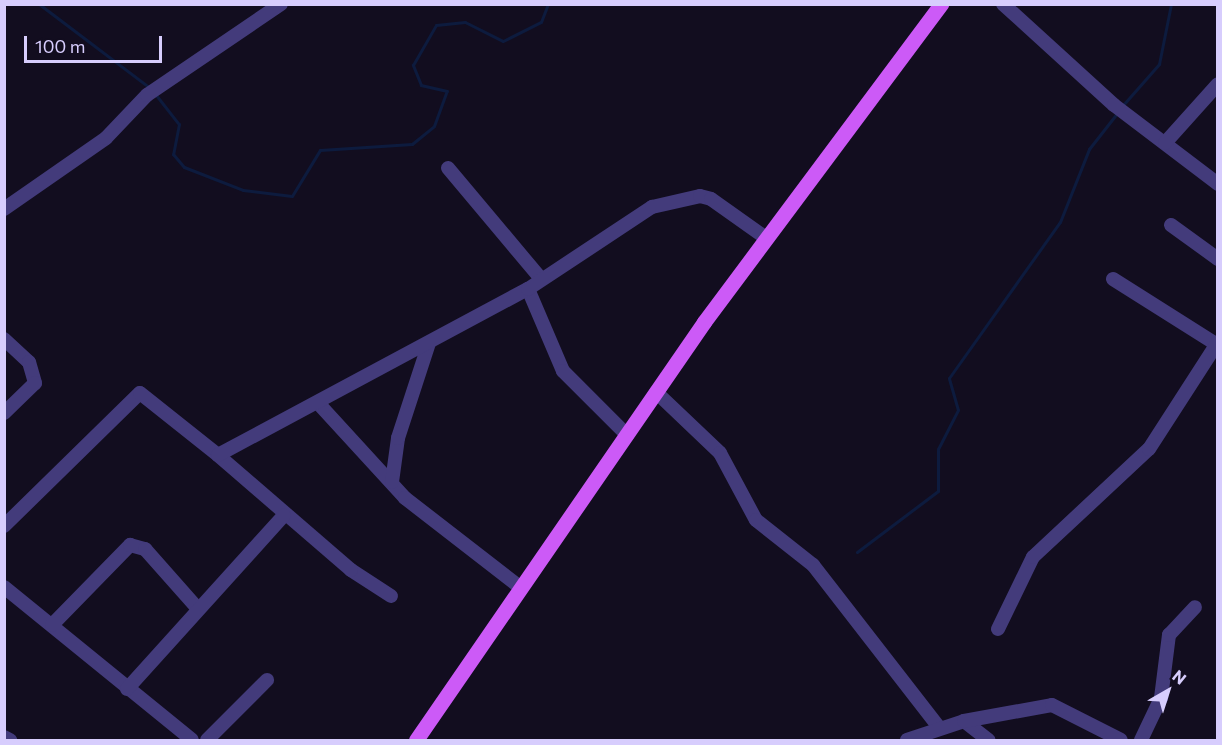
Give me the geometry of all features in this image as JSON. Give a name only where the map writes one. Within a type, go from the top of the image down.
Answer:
[{"type":"main road","points":[[416,741],[656,392],[766,238],[942,4]]},
{"type":"street","points":[[4,209],[106,138],[147,95],[280,4]]},
{"type":"street","points":[[1004,4],[1165,143],[1218,184]]},
{"type":"street","points":[[1165,143],[1218,84]]},
{"type":"street","points":[[448,168],[541,279]]},
{"type":"street","points":[[218,455],[528,289],[652,207],[700,196],[766,238]]},
{"type":"street","points":[[1171,225],[1218,260]]},
{"type":"street","points":[[998,629],[1033,557],[1149,449],[1217,343],[1113,279]]},
{"type":"street","points":[[528,289],[563,371],[627,435]]},
{"type":"street","points":[[4,339],[29,362],[35,382],[4,413]]},
{"type":"street","points":[[392,482],[398,438],[429,343]]},
{"type":"street","points":[[656,392],[720,453],[756,520],[813,565],[940,729]]},
{"type":"street","points":[[4,526],[140,393],[218,455],[284,515],[391,596]]},
{"type":"street","points":[[318,403],[392,482],[521,588]]},
{"type":"street","points":[[127,689],[284,515]]},
{"type":"street","points":[[52,625],[130,545],[145,549],[198,609]]},
{"type":"street","points":[[4,587],[192,741]]},
{"type":"street","points":[[1141,741],[1161,698],[1168,635],[1195,607]]},
{"type":"street","points":[[207,741],[267,680]]},
{"type":"street","points":[[907,741],[964,721],[1052,705],[1121,741]]},
{"type":"street","points":[[964,721],[988,741]]},
{"type":"street","points":[[4,737],[10,741]]},
{"type":"waterway","points":[[39,4],[150,88]]},
{"type":"waterway","points":[[156,95],[179,124],[173,154],[184,167],[243,190],[292,196],[320,150],[412,144],[434,126],[447,91],[421,85],[413,65],[436,25],[465,22],[503,41],[541,22],[548,4]]},
{"type":"waterway","points":[[1123,105],[1159,64],[1171,4]]},
{"type":"waterway","points":[[857,552],[938,491],[938,449],[958,410],[949,378],[1060,222],[1089,149],[1118,112]]}]
